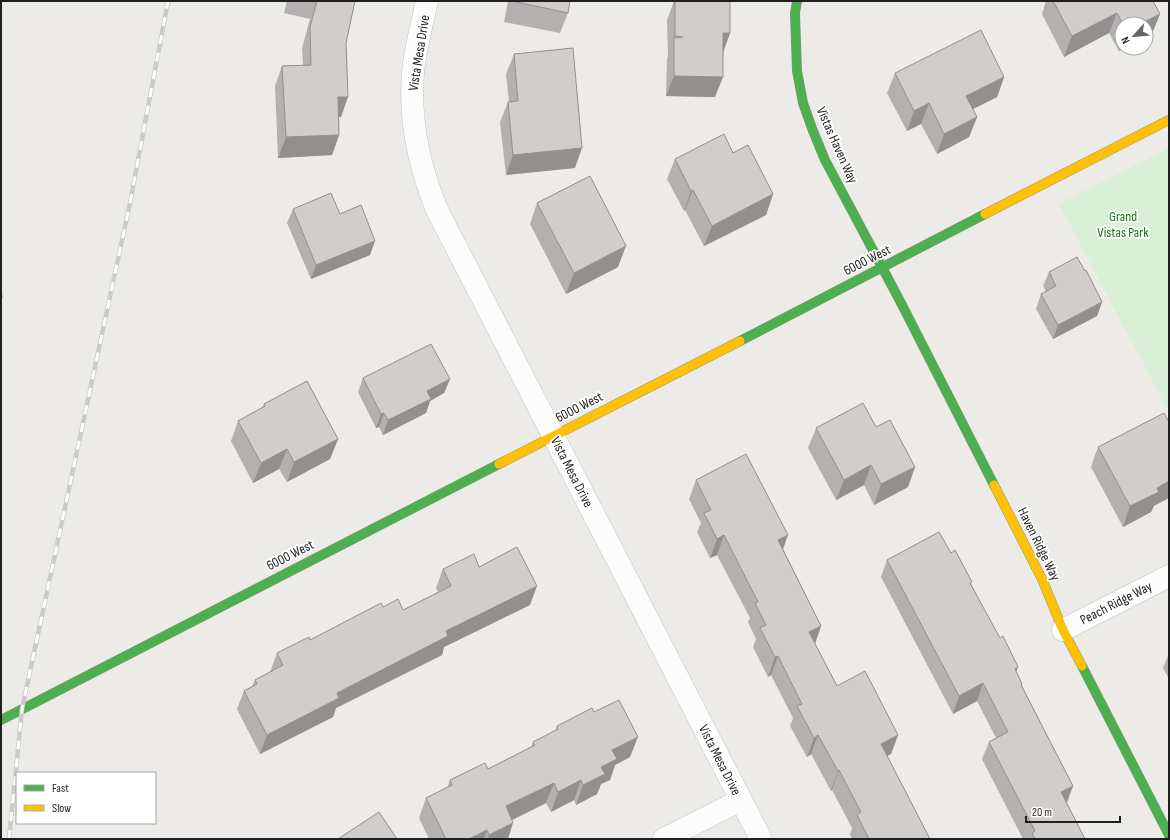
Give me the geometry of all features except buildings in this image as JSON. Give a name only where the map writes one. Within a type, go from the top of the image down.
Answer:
[{"type":"street","name":"Vista Mesa Drive","points":[[427,1],[417,45],[413,73],[412,101],[415,136],[426,184],[437,210],[761,839]]},
{"type":"street","name":"Vistas Haven Way","points":[[797,1],[795,13],[797,71],[803,103],[825,160],[882,268]]},
{"type":"street","name":"6000 West","points":[[1,720],[1169,120]]},
{"type":"street","name":"Haven Ridge Way","points":[[882,268],[1038,572],[1063,630],[1169,835]]},
{"type":"street","name":"Peach Ridge Way","points":[[1063,630],[1169,576]]},
{"type":"street","points":[[664,839],[741,800]]},
{"type":"green space","name":"Grand Vistas Park","points":[[1169,148],[1169,412],[1059,204]]},
{"type":"railway","points":[[9,839],[22,709],[130,203],[168,1]]},
{"type":"traffic: fast","points":[[797,1],[795,13],[797,71],[803,103],[813,131],[825,160],[900,301],[994,485]]},
{"type":"traffic: fast","points":[[740,341],[985,214]]},
{"type":"traffic: fast","points":[[1,720],[499,464]]},
{"type":"traffic: fast","points":[[1082,666],[1169,835]]},
{"type":"traffic: slow","points":[[985,214],[1169,120]]},
{"type":"traffic: slow","points":[[499,464],[740,341]]},
{"type":"traffic: slow","points":[[994,485],[1042,579],[1063,630],[1082,666]]}]
